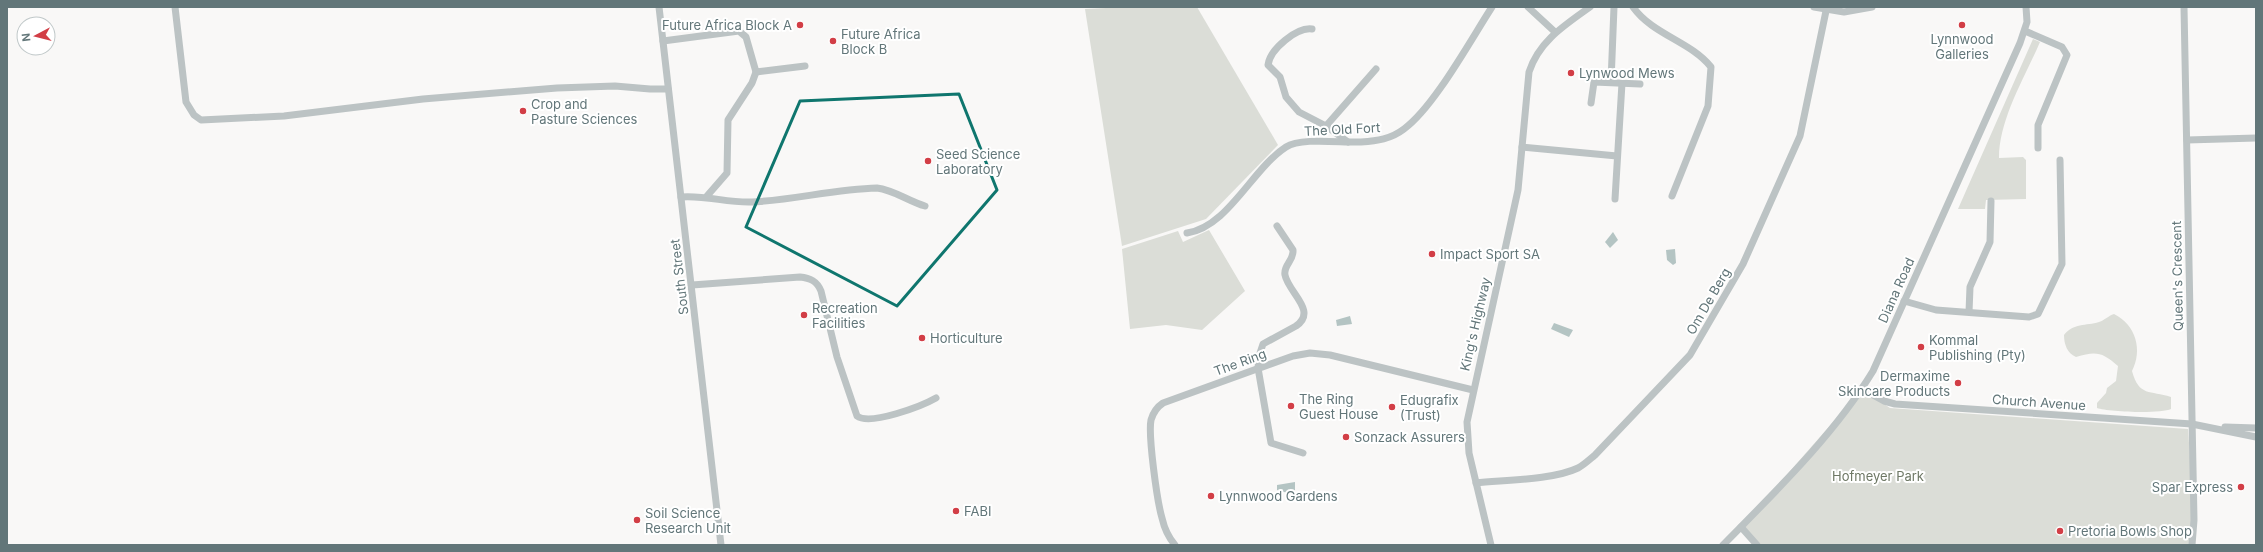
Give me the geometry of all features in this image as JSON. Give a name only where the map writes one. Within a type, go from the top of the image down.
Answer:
[{"type":"street","points":[[175,7],[186,102],[194,116],[201,120],[284,116],[423,99],[557,88],[615,86],[650,90],[668,89]]},
{"type":"street","name":"South Street","points":[[659,7],[721,545]]},
{"type":"street","name":"The Old Fort","points":[[1187,233],[1202,230],[1217,217],[1286,147],[1305,143],[1383,140],[1403,130],[1415,120],[1442,84],[1492,7]]},
{"type":"street","points":[[1528,7],[1555,32]]},
{"type":"street","name":"King's Highway","points":[[1491,545],[1488,527],[1476,483],[1467,429],[1473,390],[1518,190],[1529,72],[1539,50],[1555,32],[1590,7]]},
{"type":"street","points":[[1611,82],[1614,7]]},
{"type":"street","points":[[1633,7],[1645,22],[1699,56],[1711,67],[1708,106],[1672,196]]},
{"type":"street","points":[[1814,7],[1826,11],[1844,12],[1872,7]]},
{"type":"street","name":"Diana Road","points":[[1723,545],[1824,436],[1862,389],[1873,371],[2025,31],[2026,7]]},
{"type":"street","name":"Queen's Crescent","points":[[2184,7],[2194,520],[2192,545]]},
{"type":"street","name":"Om De Berg","points":[[1476,483],[1562,473],[1582,466],[1690,355],[1746,260],[1800,136],[1826,11]]},
{"type":"street","points":[[1312,29],[1306,28],[1295,33],[1280,46],[1270,59],[1268,65],[1280,77],[1289,102],[1304,116],[1326,126],[1348,142]]},
{"type":"street","points":[[663,40],[736,30],[742,32],[746,37],[756,72],[752,83],[728,120],[727,172],[707,196]]},
{"type":"street","points":[[2025,31],[2062,47],[2067,56],[2038,125],[2038,148]]},
{"type":"street","points":[[756,72],[805,66]]},
{"type":"street","points":[[1326,126],[1376,68]]},
{"type":"street","points":[[1591,103],[1594,82],[1640,84]]},
{"type":"street","points":[[1615,199],[1622,83]]},
{"type":"street","points":[[2187,140],[2256,138]]},
{"type":"street","points":[[1522,147],[1617,156]]},
{"type":"street","points":[[1904,301],[1931,309],[2029,317],[2035,316],[2040,311],[2062,264],[2060,160]]},
{"type":"street","points":[[682,197],[707,196],[730,201],[753,202],[877,188],[888,190],[906,200],[925,206]]},
{"type":"street","points":[[1969,312],[1970,288],[1990,240],[1991,201]]},
{"type":"street","points":[[1277,226],[1293,250],[1294,255],[1286,266],[1285,275],[1302,305],[1303,317],[1301,323],[1263,344],[1259,356],[1258,368],[1272,445],[1303,453]]},
{"type":"street","points":[[692,285],[800,277],[810,279],[817,284],[821,291],[837,357],[857,416],[865,419],[907,411],[936,398]]},
{"type":"street","name":"The Ring","points":[[1175,545],[1166,530],[1160,510],[1151,434],[1153,414],[1160,405],[1167,401],[1293,356],[1319,353],[1473,390]]},
{"type":"street","name":"Church Avenue","points":[[1862,389],[1884,401],[1895,404],[2192,424],[2218,428],[2256,437]]},
{"type":"street","name":"Church Avenue","points":[[2218,428],[2256,428]]},
{"type":"street","name":"King's Highway","points":[[1488,527],[1495,545]]},
{"type":"street","points":[[1741,527],[1757,545]]},
{"type":"highlighted area","points":[[959,94],[997,190],[897,306],[746,227],[800,101]]},
{"type":"green space","points":[[1127,7],[1197,7],[1278,145],[1206,219],[1122,246],[1085,9]]},
{"type":"green space","points":[[2033,39],[2040,42],[2008,113],[2000,143],[1999,158],[2023,157],[2026,160],[2026,199],[1986,200],[1985,209],[1958,209]]},
{"type":"green space","points":[[1209,230],[1245,291],[1202,330],[1166,325],[1130,329],[1122,249],[1178,231],[1183,242]]},
{"type":"green space","points":[[2114,314],[2128,325],[2135,339],[2137,355],[2132,371],[2138,385],[2146,391],[2171,397],[2171,409],[2157,412],[2134,412],[2112,411],[2097,408],[2097,403],[2106,393],[2107,388],[2116,381],[2118,366],[2103,355],[2089,354],[2076,357],[2070,353],[2067,348],[2064,335],[2071,328],[2099,322]]},
{"type":"green space","name":"Hofmeyer Park","points":[[1862,389],[1890,408],[2188,429],[2194,514],[2190,545],[1754,545],[1741,527]]},
{"type":"shaded area","points":[[1613,232],[1618,240],[1610,248],[1605,242]]},
{"type":"shaded area","points":[[1675,249],[1676,263],[1673,265],[1667,260],[1666,250]]},
{"type":"shaded area","points":[[1350,316],[1352,324],[1337,326],[1336,320]]},
{"type":"shaded area","points":[[1554,323],[1573,330],[1569,337],[1551,329]]},
{"type":"shaded area","points":[[1295,482],[1295,495],[1277,490],[1277,485]]},
{"type":"place","name":"Future Africa Block A","points":[[800,25]]},
{"type":"place","name":"Lynnwood Galleries","points":[[1962,25]]},
{"type":"place","name":"Future Africa Block B","points":[[833,41]]},
{"type":"place","name":"Lynwood Mews","points":[[1571,73]]},
{"type":"place","name":"Crop and Pasture Sciences","points":[[523,111]]},
{"type":"place","name":"Seed Science Laboratory","points":[[928,161]]},
{"type":"place","name":"Impact Sport SA","points":[[1432,254]]},
{"type":"place","name":"Recreation Facilities","points":[[804,315]]},
{"type":"place","name":"Horticulture","points":[[922,338]]},
{"type":"place","name":"Kommal Publishing (Pty)","points":[[1921,347]]},
{"type":"place","name":"Dermaxime Skincare Products","points":[[1958,383]]},
{"type":"place","name":"The Ring Guest House","points":[[1291,406]]},
{"type":"place","name":"Edugrafix (Trust)","points":[[1392,407]]},
{"type":"place","name":"Sonzack Assurers","points":[[1346,437]]},
{"type":"place","name":"Spar Express","points":[[2241,487]]},
{"type":"place","name":"Lynnwood Gardens","points":[[1211,496]]},
{"type":"place","name":"FABI","points":[[956,511]]},
{"type":"place","name":"Soil Science Research Unit","points":[[637,520]]},
{"type":"place","name":"Pretoria Bowls Shop","points":[[2060,531]]}]
